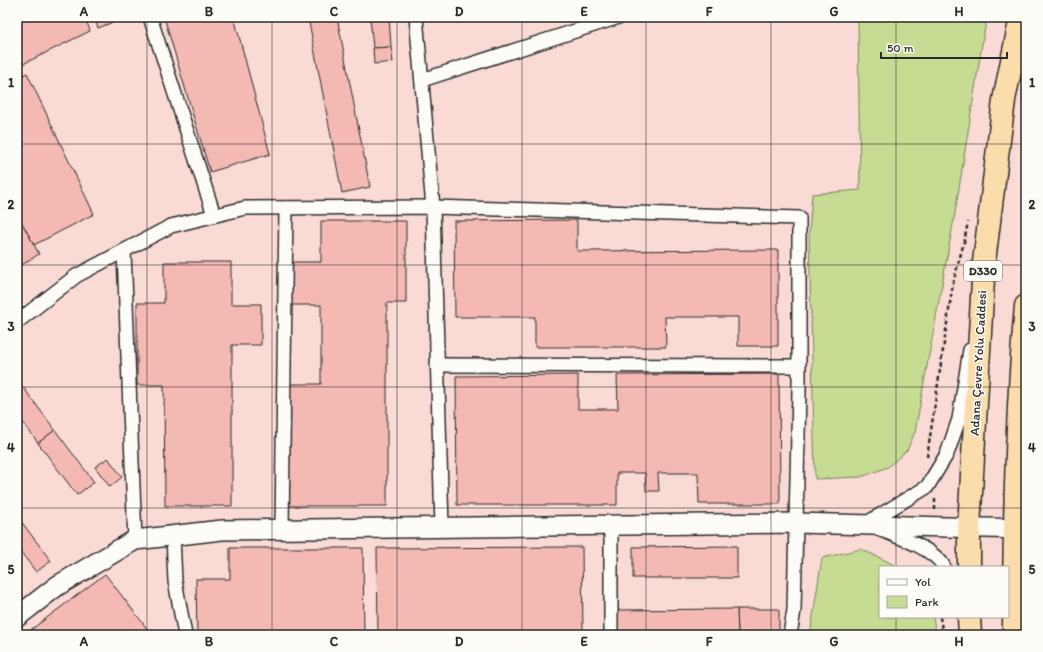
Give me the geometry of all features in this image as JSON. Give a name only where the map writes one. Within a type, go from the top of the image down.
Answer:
[{"type":"highway","name":"Adana Çevre Yolu Caddesi","points":[[969,566],[969,528],[984,262],[1004,100],[1021,17]]},
{"type":"highway","points":[[1014,635],[1020,529],[1026,306]]},
{"type":"street","points":[[150,17],[214,215]]},
{"type":"street","points":[[416,17],[433,207],[442,527]]},
{"type":"street","points":[[422,80],[619,17]]},
{"type":"street","points":[[17,322],[76,276],[171,226],[245,208],[433,207],[798,218],[796,523],[794,610],[790,635]]},
{"type":"street","points":[[282,529],[286,208]]},
{"type":"street","points":[[124,251],[135,540]]},
{"type":"street","points":[[865,524],[927,487],[946,454],[959,419],[984,262]]},
{"type":"street","points":[[437,365],[798,366]]},
{"type":"street","points":[[17,617],[57,586],[135,540],[222,530],[796,523],[1020,529]]},
{"type":"street","points":[[865,524],[909,540],[940,560],[943,566]]},
{"type":"street","points":[[611,526],[611,635]]},
{"type":"street","points":[[173,536],[174,581],[186,635]]},
{"type":"path","points":[[935,526],[935,483],[927,455],[953,283],[964,242],[968,219]]},
{"type":"path","points":[[940,618],[943,635]]},
{"type":"shaded area","points":[[17,17],[1026,17],[1026,635],[17,635]]},
{"type":"green space","points":[[858,17],[988,17],[984,32],[955,213],[915,432],[907,450],[888,467],[861,477],[815,479],[809,234],[812,194],[860,190]]},
{"type":"green space","points":[[861,549],[897,566],[879,566],[879,618],[933,618],[936,635],[810,635],[822,558]]},
{"type":"building","points":[[17,17],[85,17],[90,31],[23,64],[17,53]]},
{"type":"building","points":[[94,17],[126,17],[98,28]]},
{"type":"building","points":[[164,17],[234,17],[270,154],[210,172]]},
{"type":"building","points":[[308,17],[337,17],[370,187],[342,193]]},
{"type":"building","points":[[370,17],[389,17],[391,47],[373,48]]},
{"type":"building","points":[[391,47],[393,62],[374,64],[373,48]]},
{"type":"building","points":[[27,73],[94,214],[34,245],[17,214],[17,78]]},
{"type":"building","points":[[17,214],[39,254],[17,268]]},
{"type":"building","points":[[577,220],[577,251],[778,250],[778,346],[738,346],[738,317],[665,317],[666,347],[535,347],[535,317],[455,317],[454,221]]},
{"type":"building","points":[[321,221],[406,221],[406,303],[387,303],[387,506],[289,506],[289,384],[321,384],[321,305],[289,305],[289,262],[321,262]]},
{"type":"building","points":[[164,262],[231,262],[231,304],[261,304],[261,345],[232,345],[232,506],[165,506],[164,385],[137,385],[137,303],[164,303]]},
{"type":"building","points":[[779,374],[780,504],[699,504],[698,473],[658,473],[659,491],[646,491],[645,473],[617,473],[617,505],[457,505],[456,376],[578,375],[578,409],[618,409],[617,375]]},
{"type":"building","points":[[17,379],[55,430],[38,443],[17,414]]},
{"type":"building","points":[[55,430],[94,482],[77,495],[38,443]]},
{"type":"building","points":[[108,458],[122,477],[110,487],[95,467]]},
{"type":"building","points":[[17,516],[51,561],[36,572],[17,547]]},
{"type":"building","points":[[737,546],[737,578],[633,578],[633,547]]},
{"type":"building","points":[[582,547],[583,635],[378,635],[377,548]]},
{"type":"building","points":[[230,548],[363,548],[364,635],[197,635],[196,579],[230,579]]},
{"type":"building","points":[[105,574],[152,635],[24,635]]},
{"type":"building","points":[[737,609],[779,609],[779,635],[738,635]]},
{"type":"building","points":[[737,609],[738,635],[615,635],[615,610]]}]
